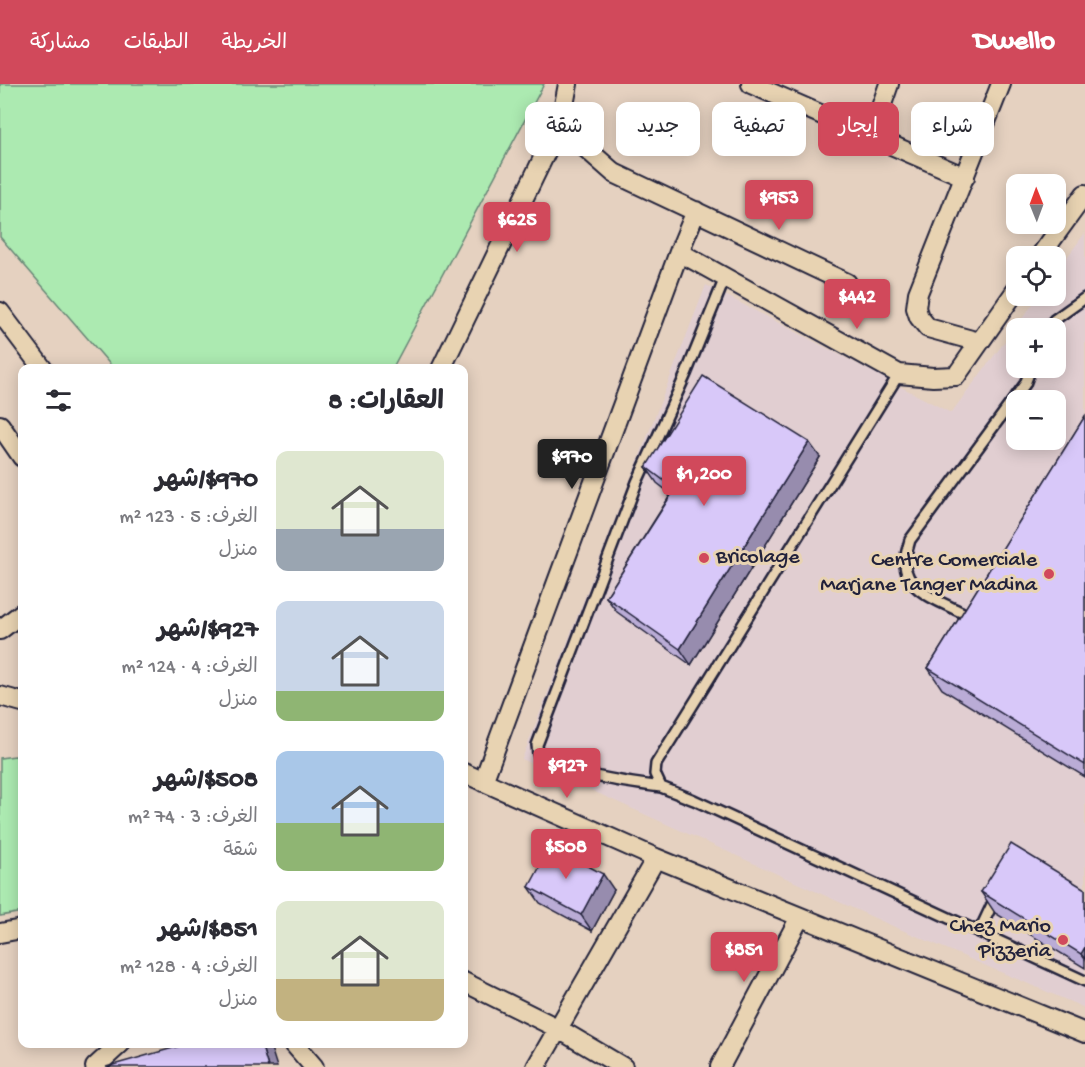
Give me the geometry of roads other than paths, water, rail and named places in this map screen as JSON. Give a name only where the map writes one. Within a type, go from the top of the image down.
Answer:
[{"type":"street","points":[[565,102],[568,84]]},
{"type":"street","points":[[751,84],[818,113]]},
{"type":"street","points":[[883,102],[889,84]]},
{"type":"street","points":[[979,342],[928,328],[919,317],[916,308],[918,292],[1001,84]]},
{"type":"street","points":[[899,148],[965,177]]},
{"type":"street","points":[[443,364],[544,156]]},
{"type":"street","points":[[595,156],[614,172],[847,283]]},
{"type":"street","points":[[1047,246],[1085,194]]},
{"type":"street","points":[[483,782],[696,211]]},
{"type":"street","points":[[679,252],[899,374],[933,377],[956,376],[1006,304]]},
{"type":"street","points":[[0,312],[39,364]]},
{"type":"street","points":[[0,425],[18,451]]},
{"type":"street","points":[[0,630],[18,617]]},
{"type":"street","points":[[0,696],[18,701]]},
{"type":"street","points":[[468,775],[656,858],[1085,1034]]},
{"type":"street","points":[[536,1067],[656,858]]},
{"type":"street","points":[[720,1067],[800,917]]},
{"type":"street","points":[[0,933],[18,929]]},
{"type":"street","points":[[468,984],[557,1028],[623,1067]]},
{"type":"street","points":[[95,1067],[116,1048]]},
{"type":"street","points":[[298,1048],[315,1067]]},
{"type":"lane","points":[[726,278],[637,483],[537,746],[538,754],[547,760],[606,779],[661,787],[694,800],[1085,981]]},
{"type":"lane","points":[[1057,318],[1085,298]]},
{"type":"lane","points":[[661,787],[655,774],[656,764],[899,374]]},
{"type":"lane","points":[[961,612],[923,592],[910,582],[905,563],[910,540],[1027,378]]},
{"type":"lane","points":[[979,932],[999,890]]},
{"type":"place","name":"Bricolage","points":[[704,558]]},
{"type":"place","name":"Centre Comerciale Marjane Tanger Madina","points":[[1049,574]]},
{"type":"place","name":"Chez Mario Pizzeria","points":[[1063,940]]}]
